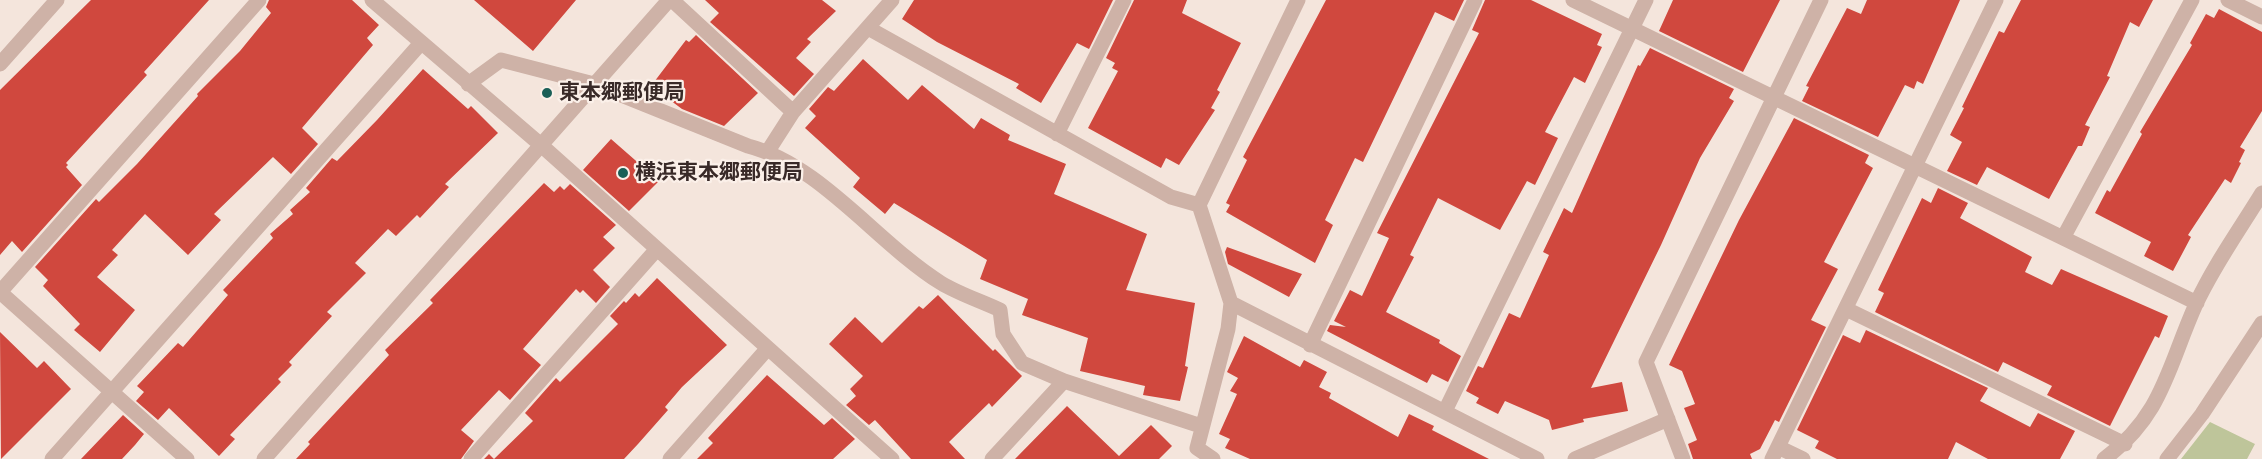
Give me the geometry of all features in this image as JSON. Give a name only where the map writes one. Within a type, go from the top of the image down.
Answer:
[{"type":"street","points":[[0,64],[57,0]]},
{"type":"street","points":[[187,459],[0,292],[260,0]]},
{"type":"street","points":[[372,0],[541,146],[768,348],[883,456]]},
{"type":"street","points":[[264,459],[594,84],[671,0],[793,112]]},
{"type":"street","points":[[768,151],[793,112],[892,0]]},
{"type":"street","points":[[1057,134],[1124,0]]},
{"type":"street","points":[[1213,459],[1197,448],[1228,328],[1231,303],[1199,205],[1298,0]]},
{"type":"street","points":[[1310,345],[1475,0]]},
{"type":"street","points":[[1574,0],[2197,303]]},
{"type":"street","points":[[1445,411],[1646,0]]},
{"type":"street","points":[[1683,459],[1646,362],[1821,0]]},
{"type":"street","points":[[1803,459],[1775,453],[1996,0]]},
{"type":"street","points":[[2063,238],[2192,0]]},
{"type":"street","points":[[2228,0],[2262,17]]},
{"type":"street","points":[[868,28],[1171,197],[1199,205]]},
{"type":"street","points":[[52,459],[421,43]]},
{"type":"street","points":[[468,84],[501,60],[594,84],[748,146],[768,151],[795,164],[873,231],[942,283],[1000,310],[1003,334],[1022,363],[1064,381],[1201,426]]},
{"type":"street","points":[[2104,459],[2125,444],[2160,397],[2197,303],[2262,193]]},
{"type":"street","points":[[471,459],[657,249]]},
{"type":"street","points":[[1231,303],[1537,459]]},
{"type":"street","points":[[1846,309],[2125,444]]},
{"type":"street","points":[[2167,459],[2202,414],[2262,323]]},
{"type":"street","points":[[670,459],[768,348]]},
{"type":"street","points":[[992,459],[1064,381]]},
{"type":"street","points":[[1575,459],[1668,419]]},
{"type":"green space","points":[[2210,422],[2255,444],[2247,459],[2181,459]]},
{"type":"building","points":[[91,0],[209,0],[144,72],[147,75],[66,163],[68,165],[66,167],[82,185],[22,252],[12,241],[0,255],[0,90]]},
{"type":"building","points":[[269,0],[352,0],[379,25],[367,38],[373,45],[302,128],[318,144],[291,174],[273,157],[214,214],[221,220],[188,255],[145,214],[112,250],[118,255],[97,277],[135,310],[100,352],[74,330],[80,324],[43,286],[48,280],[35,267],[96,199],[99,202],[137,164],[198,96],[197,94],[240,51],[271,13],[266,7]]},
{"type":"building","points":[[474,0],[576,0],[533,51]]},
{"type":"building","points":[[705,0],[822,0],[836,11],[807,39],[811,42],[796,58],[814,74],[794,96],[710,22],[719,13]]},
{"type":"building","points":[[914,0],[1113,0],[1089,49],[1077,43],[1041,103],[1016,88],[1019,84],[937,42],[902,19]]},
{"type":"building","points":[[1134,0],[1187,0],[1182,13],[1241,43],[1217,90],[1220,92],[1211,108],[1215,110],[1179,165],[1166,158],[1161,168],[1088,128],[1118,71],[1112,68],[1115,63],[1106,58]]},
{"type":"building","points":[[1326,0],[1464,0],[1454,21],[1435,12],[1363,162],[1355,158],[1325,220],[1333,225],[1315,263],[1226,212],[1230,205],[1226,203],[1247,160],[1243,157]]},
{"type":"building","points":[[1485,0],[1531,0],[1602,34],[1597,45],[1602,47],[1585,83],[1574,77],[1545,132],[1558,138],[1535,185],[1527,181],[1500,230],[1438,198],[1410,255],[1414,257],[1386,312],[1440,340],[1439,343],[1461,356],[1448,382],[1432,374],[1427,383],[1327,331],[1330,325],[1346,327],[1334,321],[1350,290],[1362,296],[1389,238],[1377,233],[1479,33],[1472,30]]},
{"type":"building","points":[[1673,0],[1780,0],[1743,72],[1659,31]]},
{"type":"building","points":[[1867,0],[1960,0],[1923,84],[1917,81],[1914,89],[1905,85],[1878,137],[1802,101],[1809,87],[1806,86],[1847,8],[1861,14]]},
{"type":"building","points":[[2021,0],[2153,0],[2139,27],[2130,22],[2107,76],[2110,77],[2085,125],[2090,127],[2082,146],[2078,146],[2049,199],[1987,167],[1977,185],[1947,171],[1962,142],[1950,135],[1964,108],[1962,107],[1999,31],[2004,33]]},
{"type":"building","points":[[2219,9],[2262,32],[2262,111],[2240,147],[2245,150],[2231,183],[2225,179],[2188,235],[2191,237],[2173,271],[2144,256],[2151,242],[2095,213],[2107,190],[2110,192],[2142,134],[2140,132],[2192,45],[2190,43],[2206,14],[2214,18]]},
{"type":"building","points":[[696,35],[758,93],[724,126],[682,109],[651,86],[686,40],[689,42]]},
{"type":"building","points":[[1650,48],[1734,89],[1729,98],[1734,101],[1700,158],[1661,245],[1591,388],[1622,382],[1628,411],[1583,419],[1584,422],[1552,430],[1549,420],[1505,401],[1498,414],[1476,403],[1479,398],[1466,391],[1478,366],[1483,368],[1509,313],[1520,318],[1549,255],[1543,252],[1564,208],[1572,213],[1638,65],[1640,66]]},
{"type":"building","points":[[863,59],[908,100],[922,85],[974,129],[981,118],[1010,135],[1008,140],[1066,164],[1054,194],[1147,234],[1126,290],[1195,303],[1185,366],[1188,367],[1180,401],[1143,395],[1145,386],[1080,371],[1088,338],[1022,315],[1028,299],[980,279],[987,260],[894,203],[885,214],[853,187],[860,178],[805,128],[816,116],[809,109],[828,87],[834,91]]},
{"type":"building","points":[[423,69],[468,109],[471,106],[498,133],[445,184],[449,187],[420,218],[417,215],[396,236],[388,229],[355,263],[366,273],[327,312],[332,316],[289,362],[292,365],[278,379],[281,382],[230,435],[235,439],[219,456],[169,408],[158,420],[136,401],[144,392],[137,386],[178,343],[183,347],[228,295],[223,290],[273,238],[270,234],[293,214],[290,210],[310,192],[306,188],[332,158],[337,161]]},
{"type":"building","points":[[1794,118],[1869,155],[1865,163],[1873,168],[1824,262],[1838,269],[1811,320],[1826,327],[1779,422],[1775,420],[1760,449],[1750,454],[1752,459],[1693,459],[1688,444],[1697,440],[1684,408],[1695,404],[1682,371],[1669,365],[1739,220]]},
{"type":"building","points":[[611,139],[659,181],[629,211],[583,170]]},
{"type":"building","points":[[544,183],[554,192],[560,186],[564,190],[570,184],[616,225],[603,237],[615,248],[593,270],[610,287],[596,303],[583,290],[580,293],[576,289],[523,349],[541,365],[510,400],[499,390],[461,430],[474,441],[461,459],[296,459],[310,444],[308,442],[389,355],[385,350],[433,303],[430,300]]},
{"type":"building","points":[[1938,188],[1968,203],[1960,218],[2032,257],[2025,272],[2052,285],[2061,269],[2168,316],[2159,338],[2155,336],[2110,426],[2047,395],[2052,386],[2003,362],[1998,372],[1875,312],[1884,293],[1878,290],[1922,198],[1931,203]]},
{"type":"building","points":[[1227,247],[1302,274],[1289,297],[1228,264],[1225,252]]},
{"type":"building","points":[[657,278],[727,345],[682,387],[665,407],[668,410],[624,459],[494,459],[533,421],[525,413],[556,378],[560,382],[618,324],[610,316],[635,293],[639,297]]},
{"type":"building","points":[[938,295],[993,351],[995,349],[1022,376],[992,407],[989,403],[949,442],[965,459],[911,459],[875,420],[869,425],[846,405],[856,396],[850,389],[863,376],[829,344],[855,317],[882,343],[919,306],[923,309]]},
{"type":"building","points":[[1866,330],[1988,388],[1980,401],[2030,427],[2038,413],[2075,431],[2060,459],[1988,459],[1956,442],[1948,459],[1837,459],[1815,448],[1819,441],[1797,430],[1843,335],[1860,343]]},
{"type":"building","points":[[0,332],[37,368],[44,361],[71,389],[1,459]]},
{"type":"building","points":[[1244,336],[1300,367],[1304,360],[1327,372],[1319,387],[1331,393],[1329,398],[1398,437],[1409,414],[1434,426],[1432,430],[1489,459],[1250,459],[1225,448],[1230,439],[1219,434],[1237,394],[1230,391],[1238,378],[1227,372]]},
{"type":"building","points":[[767,375],[824,425],[832,418],[855,439],[833,459],[697,459],[713,443],[708,438]]},
{"type":"building","points":[[1067,406],[1119,456],[1151,425],[1172,446],[1159,459],[1015,459]]},
{"type":"building","points":[[123,415],[144,434],[122,459],[81,459]]},
{"type":"building","points":[[489,454],[494,459],[484,459]]},
{"type":"place","name":"東本郷郵便局","points":[[547,93]]},
{"type":"place","name":"横浜東本郷郵便局","points":[[623,173]]}]
